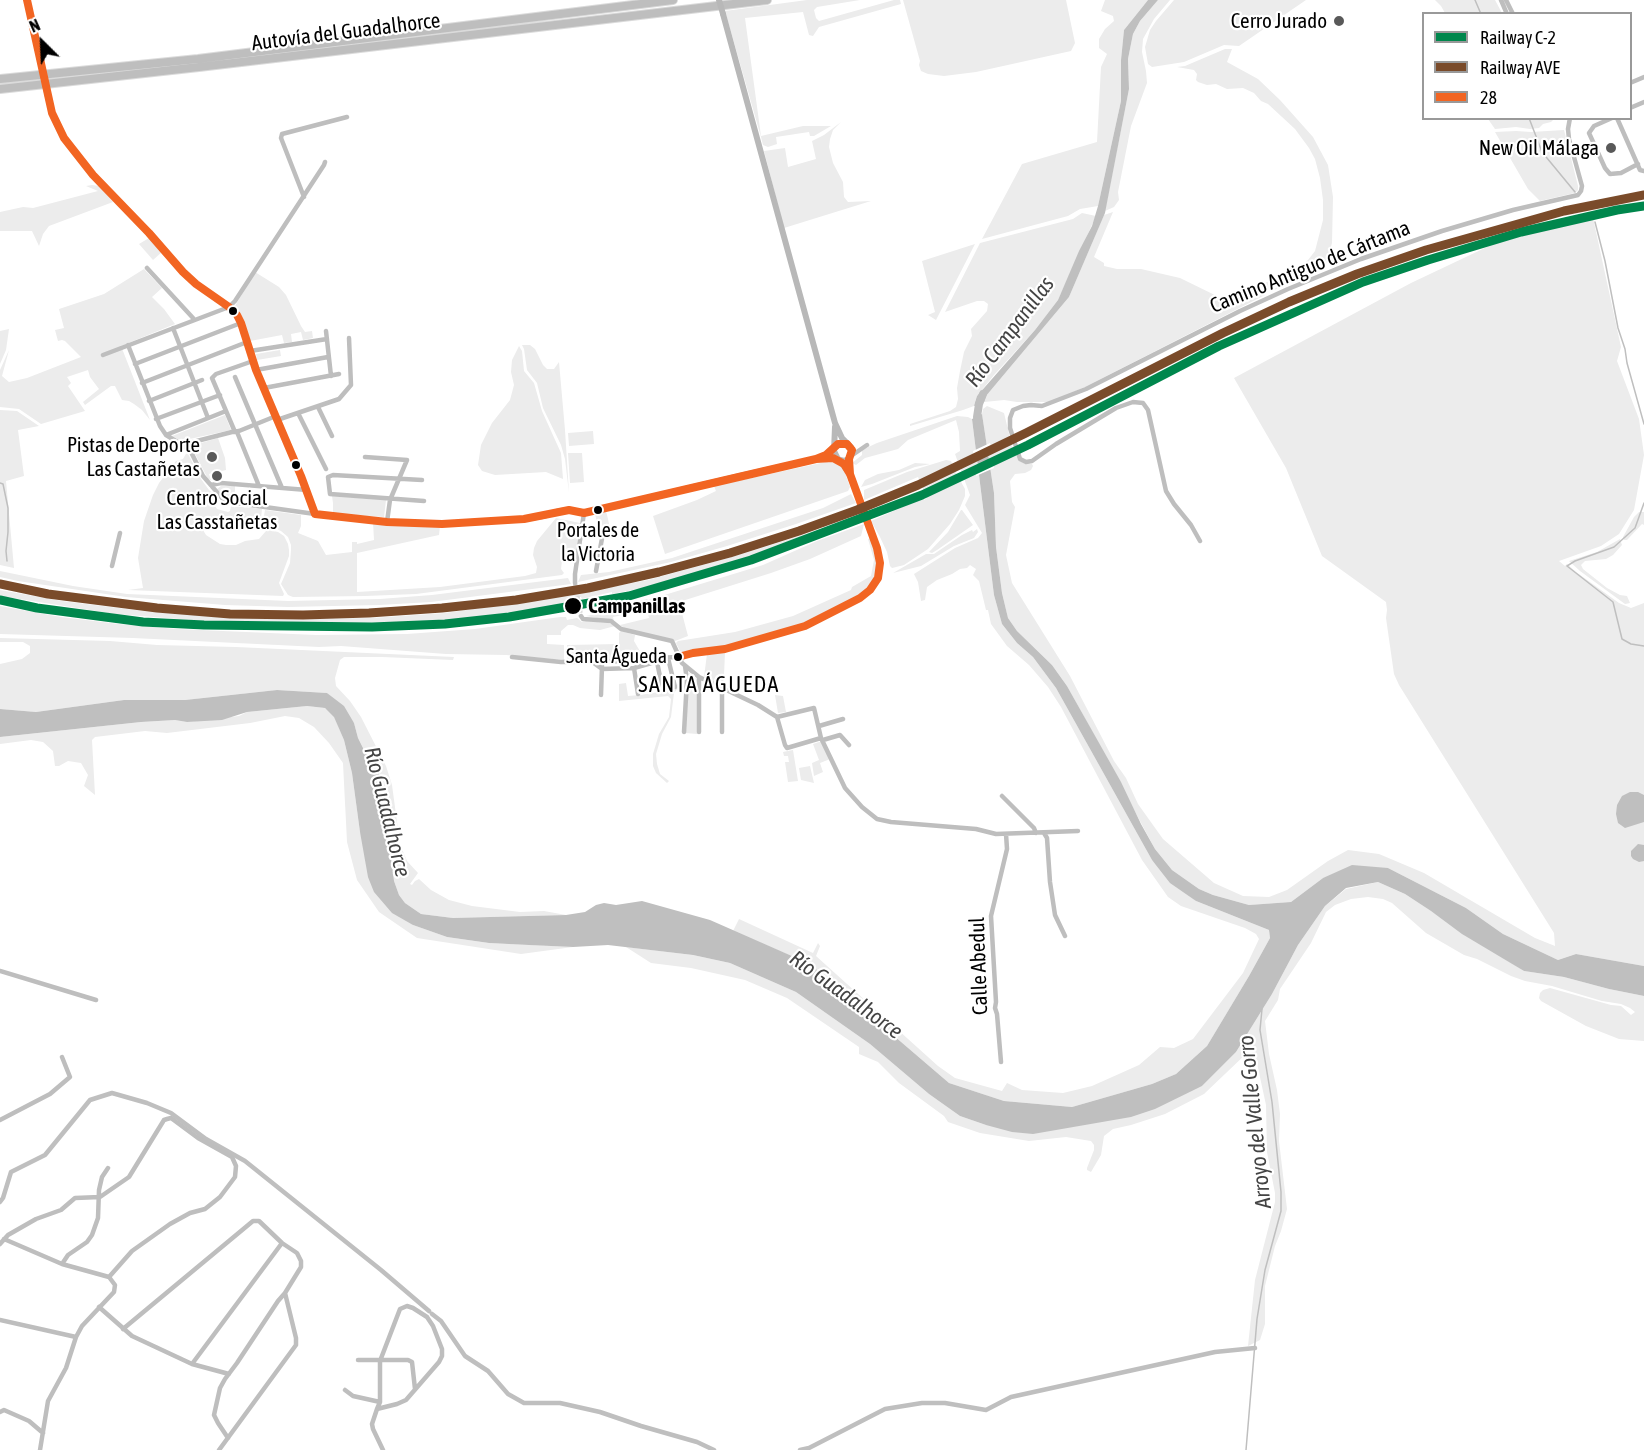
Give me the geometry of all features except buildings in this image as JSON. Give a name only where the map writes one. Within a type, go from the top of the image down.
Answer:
[{"type":"highway","name":"Autovía del Guadalhorce","points":[[0,79],[198,58],[673,0]]},
{"type":"highway","name":"Autovía del Guadalhorce","points":[[0,89],[767,0]]},
{"type":"street","points":[[27,0],[52,113],[64,138],[93,175],[183,272],[237,315],[256,370],[315,514]]},
{"type":"street","points":[[719,0],[835,423],[834,454],[850,474],[860,501]]},
{"type":"street","points":[[304,197],[281,138],[282,134],[348,117]]},
{"type":"street","name":"Camino Antiguo de Cártama","points":[[1200,540],[1166,491],[1148,410],[1143,403],[1126,404],[1056,444],[1032,461],[1026,462],[1020,459],[1010,428],[1013,410],[1023,406],[1042,406],[1086,389],[1240,311],[1361,259],[1513,210],[1578,195],[1582,186],[1569,139],[1570,120]]},
{"type":"street","points":[[1608,120],[1594,126],[1589,133],[1605,168],[1610,174],[1621,173],[1638,164]]},
{"type":"street","points":[[1618,120],[1640,170],[1644,171]]},
{"type":"street","points":[[103,355],[229,307],[304,197],[325,162]]},
{"type":"street","points":[[147,268],[193,318]]},
{"type":"street","points":[[173,328],[193,318],[219,311]]},
{"type":"street","points":[[135,364],[241,323]]},
{"type":"street","points":[[173,328],[208,418]]},
{"type":"street","points":[[326,331],[331,376]]},
{"type":"street","points":[[184,446],[339,399],[351,385],[349,338]]},
{"type":"street","points":[[250,351],[327,339]]},
{"type":"street","points":[[142,382],[247,342]]},
{"type":"street","points":[[128,345],[156,419],[166,435],[189,450],[203,476],[222,498],[229,502],[387,522],[441,524],[524,519],[569,510],[584,513],[816,459],[839,460],[850,457],[867,446],[841,443],[816,459]]},
{"type":"street","points":[[256,370],[328,357]]},
{"type":"street","points":[[253,361],[216,374],[212,378],[259,486]]},
{"type":"street","points":[[264,388],[339,374]]},
{"type":"street","points":[[236,377],[282,488]]},
{"type":"street","points":[[149,401],[202,380]]},
{"type":"street","points":[[156,419],[220,395]]},
{"type":"street","points":[[318,407],[332,436]]},
{"type":"street","points":[[166,435],[226,411]]},
{"type":"street","points":[[298,413],[326,469]]},
{"type":"street","points":[[835,423],[852,450],[850,474]]},
{"type":"street","points":[[365,457],[407,460],[391,499],[387,522]]},
{"type":"street","points":[[332,502],[329,476],[422,480]]},
{"type":"street","points":[[211,486],[221,483],[307,490]]},
{"type":"street","points":[[330,494],[424,501]]},
{"type":"street","points":[[575,583],[584,513]]},
{"type":"street","points":[[512,657],[561,662],[640,661],[678,657],[725,649],[805,626],[860,598],[870,590],[878,578],[880,563],[868,523]]},
{"type":"street","points":[[581,528],[611,535]]},
{"type":"street","points":[[112,566],[120,533]]},
{"type":"street","points":[[596,572],[603,533]]},
{"type":"street","points":[[581,616],[583,619],[611,621],[621,629],[672,641],[678,657],[699,678],[758,705],[777,717],[787,748],[840,735],[849,745]]},
{"type":"street","points":[[591,661],[602,669],[634,668],[668,658]]},
{"type":"street","points":[[668,658],[675,687]]},
{"type":"street","points":[[601,695],[602,661]]},
{"type":"street","points":[[657,662],[663,691]]},
{"type":"street","points":[[684,732],[687,680],[685,666]]},
{"type":"street","points":[[634,668],[638,694]]},
{"type":"street","points":[[699,678],[699,732]]},
{"type":"street","points":[[722,689],[722,732]]},
{"type":"street","points":[[777,717],[814,708],[822,739],[845,788],[862,807],[877,819],[1006,834],[1078,831]]},
{"type":"street","points":[[819,726],[843,719]]},
{"type":"street","points":[[1002,796],[1034,828],[1036,833]]},
{"type":"street","points":[[1044,833],[1047,838],[1055,915],[1065,936]]},
{"type":"street","name":"Calle Abedul","points":[[1001,1062],[995,1008],[991,916],[1006,849],[1006,834]]},
{"type":"street","points":[[0,971],[96,1000]]},
{"type":"street","points":[[0,1120],[50,1094],[70,1077],[62,1057]]},
{"type":"street","points":[[0,1244],[8,1234],[36,1219],[62,1209],[75,1198],[100,1197],[129,1177],[166,1119],[171,1118],[198,1138],[232,1157],[236,1166],[235,1177],[213,1204],[170,1224],[132,1251],[109,1277]]},
{"type":"street","points":[[62,1264],[92,1236],[98,1218],[99,1190],[108,1168]]},
{"type":"street","points":[[123,1329],[253,1221],[259,1221],[282,1243],[297,1253],[301,1260],[301,1268],[220,1388],[214,1415],[228,1438]]},
{"type":"street","points":[[4,1239],[62,1264],[109,1277],[115,1285],[114,1292],[82,1326],[76,1337],[66,1368],[48,1401],[40,1450]]},
{"type":"street","points":[[192,1364],[282,1243]]},
{"type":"street","points":[[219,1450],[296,1345],[285,1293]]},
{"type":"street","points":[[377,1409],[406,1400],[442,1356],[442,1349],[427,1317],[407,1306],[399,1309],[380,1361],[380,1402],[377,1409],[372,1424],[384,1450]]},
{"type":"street","points":[[99,1307],[132,1336],[192,1364],[229,1374]]},
{"type":"street","points":[[0,1320],[76,1337]]},
{"type":"street","points":[[358,1360],[408,1360],[412,1362],[415,1389]]},
{"type":"street","points":[[345,1390],[353,1396],[380,1402]]},
{"type":"street","points":[[0,1405],[2,1411],[29,1421],[43,1433]]},
{"type":"shaded area","points":[[807,0],[860,0],[817,7],[814,10],[819,21],[894,0],[900,0],[901,4],[819,27],[813,36],[809,35],[803,12],[745,18],[761,136],[803,126],[831,126],[814,136],[810,136],[809,132],[776,137],[777,144],[768,147],[763,145],[725,11]]},
{"type":"shaded area","points":[[903,0],[1066,0],[1075,43],[1071,51],[976,72],[944,76],[928,74],[921,71]]},
{"type":"shaded area","points":[[1105,0],[1148,0],[1124,30],[1121,101],[1098,206],[1080,209],[1068,216],[982,239],[1022,164],[1097,142],[1101,67],[1107,54],[1099,48],[1099,39],[1114,21],[1113,16],[1101,11]]},
{"type":"shaded area","points":[[1158,0],[1170,0],[1154,19],[1143,39],[1142,52],[1147,83],[1131,126],[1118,192],[1119,200],[1114,207],[1105,211],[1129,89],[1128,59],[1133,34],[1140,21]]},
{"type":"shaded area","points":[[1174,0],[1306,0],[1239,46],[1224,45],[1184,62],[1152,67],[1148,64],[1145,47],[1150,30]]},
{"type":"shaded area","points":[[1435,0],[1495,0],[1501,12],[1444,12]]},
{"type":"shaded area","points":[[1225,49],[1232,49],[1227,62],[1258,79],[1313,137],[1328,165],[1333,197],[1332,243],[1325,268],[1274,290],[1315,251],[1323,220],[1320,178],[1315,159],[1295,129],[1254,93],[1243,88],[1227,89],[1216,84],[1207,85],[1198,82],[1194,70],[1177,67],[1185,66]]},
{"type":"shaded area","points":[[1489,120],[1553,120],[1539,128],[1495,129]]},
{"type":"shaded area","points":[[841,122],[833,130],[829,147],[833,163],[843,182],[844,197],[848,202],[871,201],[784,228],[764,151],[785,148],[788,167],[816,159],[812,141]]},
{"type":"shaded area","points":[[1564,130],[1578,190],[1575,193],[1540,201],[1528,189],[1495,132]]},
{"type":"shaded area","points":[[86,186],[99,186],[113,202],[49,226],[39,246],[32,231],[0,231],[0,212],[23,207],[33,208],[98,191]]},
{"type":"shaded area","points":[[1113,212],[1094,257],[1104,263],[1104,266],[1117,269],[1141,269],[1180,278],[1223,299],[1254,290],[1264,283],[1274,280],[1277,282],[1265,291],[1265,295],[1085,387],[1049,402],[1004,400],[984,402],[986,396],[1069,297],[1104,215]]},
{"type":"shaded area","points":[[1082,213],[1096,216],[1058,300],[977,396],[974,406],[910,426],[910,424],[956,407],[960,371],[964,352],[972,336],[971,329],[987,311],[988,304],[984,301],[977,301],[945,312],[980,243],[1073,219]]},
{"type":"shaded area","points":[[1593,218],[1621,347],[1617,361],[1639,419],[1644,455],[1634,510],[1619,534],[1601,546],[1559,561],[1565,566],[1567,564],[1619,603],[1631,608],[1644,603],[1644,966],[1576,954],[1558,960],[1503,934],[1466,908],[1388,868],[1323,878],[1291,902],[1249,905],[1199,889],[1172,870],[1155,849],[1067,686],[1052,665],[1017,631],[1008,618],[996,547],[994,493],[983,409],[987,406],[1004,413],[1018,460],[1033,466],[1025,473],[1015,474],[1010,481],[1012,502],[1015,507],[1006,555],[1012,583],[1070,676],[1138,804],[1163,839],[1214,883],[1243,896],[1269,897],[1287,890],[1348,850],[1379,854],[1424,873],[1535,938],[1555,946],[1554,933],[1399,685],[1394,674],[1386,602],[1322,556],[1286,468],[1234,378],[1411,283],[1506,238]]},
{"type":"shaded area","points":[[149,238],[162,252],[153,260],[139,244]]},
{"type":"shaded area","points":[[975,244],[936,320],[928,315],[935,312],[922,261]]},
{"type":"shaded area","points":[[144,269],[162,288],[152,297],[175,324],[121,346],[150,420],[134,404],[122,400],[115,386],[111,386],[85,405],[83,402],[99,389],[88,370],[67,377],[71,383],[68,386],[85,411],[41,424],[19,409],[0,407],[0,370],[9,350],[2,376],[9,382],[27,378],[81,357],[65,341],[58,341],[55,330],[64,328],[59,309],[104,294]]},
{"type":"shaded area","points":[[255,272],[279,287],[286,295],[305,332],[312,331],[313,338],[303,340],[301,332],[291,334],[292,342],[284,343],[282,335],[250,341],[235,306]]},
{"type":"shaded area","points":[[9,329],[6,350],[0,364],[0,331]]},
{"type":"shaded area","points":[[522,345],[530,345],[535,349],[547,369],[554,369],[559,362],[569,493],[561,445],[543,408],[537,383],[527,370]]},
{"type":"shaded area","points":[[519,346],[522,351],[524,371],[534,383],[542,411],[561,453],[563,479],[546,472],[495,475],[482,471],[478,465],[481,445],[492,423],[510,400],[514,385],[511,372],[512,360]]},
{"type":"shaded area","points":[[280,350],[281,356],[257,360],[256,354]]},
{"type":"shaded area","points":[[0,410],[17,411],[39,426],[18,430],[24,476],[6,481],[14,568],[0,565]]},
{"type":"shaded area","points":[[225,415],[231,430],[185,440],[172,436]]},
{"type":"shaded area","points":[[957,416],[972,419],[994,595],[1002,624],[1017,643],[1033,657],[1056,688],[1152,860],[1196,901],[1269,930],[1270,938],[1207,1046],[1176,1074],[1152,1084],[1072,1107],[1004,1101],[949,1083],[810,964],[733,931],[739,919],[813,953],[818,943],[820,946],[816,956],[938,1066],[955,1078],[1002,1091],[1007,1083],[1022,1090],[1063,1093],[1092,1086],[1139,1065],[1160,1047],[1174,1048],[1193,1039],[1243,973],[1259,939],[1256,934],[1245,928],[1181,906],[1168,897],[1142,860],[1061,707],[1048,687],[1029,665],[1007,646],[991,624],[979,581],[973,575],[976,569],[970,565],[937,580],[927,587],[925,600],[921,601],[918,582],[914,574],[955,548],[978,538],[982,533],[965,505],[970,495],[955,454],[960,451],[956,420],[908,440],[898,449],[865,458],[856,465],[852,463],[862,455],[862,450],[877,443]]},
{"type":"shaded area","points":[[593,431],[594,444],[569,446],[568,433]]},
{"type":"shaded area","points":[[218,438],[225,458],[226,470],[209,474],[211,480],[215,482],[208,479],[191,446]]},
{"type":"shaded area","points":[[187,452],[201,479],[219,498],[214,504],[217,509],[228,512],[231,506],[262,509],[260,527],[203,530],[206,535],[226,545],[259,539],[269,530],[284,536],[288,544],[289,556],[279,583],[283,596],[128,590],[143,588],[138,558],[144,521],[153,495],[176,461],[183,459]]},
{"type":"shaded area","points":[[568,453],[582,453],[584,482],[570,483]]},
{"type":"shaded area","points":[[946,460],[951,461],[965,489],[965,496],[959,510],[928,549],[904,565],[892,568],[887,552],[871,521],[927,498],[918,477],[864,500],[864,490],[907,472]]},
{"type":"shaded area","points":[[830,461],[843,467],[850,487],[848,491],[665,554],[653,516],[716,491],[714,486]]},
{"type":"shaded area","points":[[915,463],[930,464],[915,467],[861,487],[865,480],[878,474],[899,470]]},
{"type":"shaded area","points":[[221,486],[235,486],[235,493],[230,493],[230,500],[217,489]]},
{"type":"shaded area","points":[[851,494],[856,503],[796,524],[671,562],[578,582],[581,575],[609,572],[672,558],[823,508]]},
{"type":"shaded area","points":[[332,496],[386,500],[384,517],[333,514]]},
{"type":"shaded area","points":[[265,510],[301,515],[301,526],[298,533],[318,541],[326,555],[352,552],[352,542],[357,542],[357,544],[374,540],[373,522],[440,526],[439,535],[357,553],[357,592],[440,587],[536,573],[534,548],[556,518],[580,523],[576,550],[562,560],[561,569],[564,573],[562,575],[416,594],[293,597],[288,595],[281,584],[290,563],[291,545],[288,537],[281,531],[272,527],[262,527]]},
{"type":"shaded area","points":[[961,510],[973,525],[937,550],[929,552],[948,532]]},
{"type":"shaded area","points":[[606,511],[610,529],[598,526],[595,514]]},
{"type":"shaded area","points":[[1639,512],[1644,512],[1644,525],[1642,524],[1627,540],[1624,540],[1623,537]]},
{"type":"shaded area","points":[[864,524],[861,536],[810,559],[679,602],[688,636],[675,641],[620,625],[649,618],[647,610],[613,617],[614,621],[586,616],[615,610],[615,607],[648,600],[763,565],[817,541]]},
{"type":"shaded area","points":[[977,529],[978,532],[974,538],[954,546],[921,566],[893,573],[926,554],[934,554],[962,535]]},
{"type":"shaded area","points":[[812,532],[753,555],[672,581],[637,590],[612,594],[612,592],[582,599],[581,597],[574,598],[575,601],[558,604],[558,606],[475,617],[475,619],[373,624],[204,621],[115,614],[0,596],[0,590],[62,601],[143,611],[272,619],[372,618],[445,613],[564,596],[648,580]]},
{"type":"shaded area","points":[[871,538],[877,559],[876,572],[873,582],[854,599],[803,624],[727,647],[684,653],[680,651],[676,643],[678,641],[735,632],[793,616],[851,590],[852,587],[871,576],[874,560],[868,539]]},
{"type":"shaded area","points":[[1620,539],[1622,545],[1613,555],[1606,559],[1585,561],[1581,565],[1607,588],[1627,596],[1630,603],[1625,604],[1569,561],[1597,552]]},
{"type":"shaded area","points":[[0,571],[127,594],[288,601],[380,599],[432,595],[568,578],[571,584],[431,602],[288,607],[225,605],[126,597],[18,581],[0,577]]},
{"type":"shaded area","points":[[0,606],[119,624],[176,629],[316,635],[407,634],[475,629],[560,617],[566,617],[567,620],[577,618],[582,622],[608,623],[615,626],[600,630],[568,625],[561,631],[561,635],[547,635],[547,644],[564,645],[564,660],[341,646],[0,634]]},
{"type":"shaded area","points":[[621,631],[635,635],[634,641],[641,653],[646,652],[648,658],[567,660],[567,645],[619,644]]},
{"type":"shaded area","points":[[0,638],[454,657],[453,660],[344,657],[340,660],[335,678],[336,686],[361,717],[386,766],[392,785],[400,844],[407,861],[418,873],[410,884],[412,885],[419,879],[431,890],[449,900],[472,906],[520,912],[544,911],[566,915],[453,918],[421,914],[405,903],[394,881],[383,790],[378,770],[364,750],[354,723],[327,693],[277,690],[185,700],[124,700],[36,712],[0,709],[0,664],[22,659],[30,653],[30,646],[23,642],[0,642]]},
{"type":"shaded area","points":[[725,652],[723,687],[704,677],[707,654]]},
{"type":"shaded area","points":[[689,673],[697,681],[697,734],[685,733]]},
{"type":"shaded area","points":[[683,679],[684,681],[674,693],[671,717],[662,734],[656,754],[660,774],[669,781],[667,783],[656,773],[653,766],[653,754],[659,734],[669,717],[671,699],[668,696],[619,701],[619,684],[626,683],[628,696],[671,690]]},
{"type":"shaded area","points":[[775,695],[783,696],[786,712],[778,713]]},
{"type":"shaded area","points":[[307,706],[325,708],[334,716],[344,740],[352,773],[360,832],[413,925],[447,937],[489,943],[573,947],[521,954],[417,938],[379,912],[357,880],[347,842],[343,763],[314,727],[299,718],[285,716],[250,723],[167,733],[145,731],[95,737],[92,740],[95,795],[84,786],[88,775],[81,763],[68,761],[55,766],[53,751],[43,742],[31,740],[0,744],[0,737],[141,722],[175,720],[187,722],[239,716],[247,712]]},
{"type":"shaded area","points":[[822,741],[830,759],[820,763],[823,772],[814,776],[812,763],[819,760],[813,744]]},
{"type":"shaded area","points":[[793,750],[798,781],[788,782],[785,762],[789,762],[788,756],[784,756],[783,752]]},
{"type":"shaded area","points":[[810,766],[814,783],[801,780],[799,768]]},
{"type":"shaded area","points":[[1378,882],[1405,894],[1524,971],[1564,977],[1644,996],[1644,1041],[1619,1039],[1586,1026],[1539,998],[1543,990],[1550,988],[1621,1006],[1631,1015],[1635,1012],[1630,1008],[1511,976],[1464,955],[1426,933],[1392,903],[1383,899],[1368,897],[1351,899],[1335,905],[1326,912],[1311,943],[1280,989],[1278,1000],[1265,1021],[1280,1114],[1279,1141],[1287,1209],[1265,1286],[1265,1324],[1260,1340],[1248,1346],[1255,1280],[1275,1202],[1267,1152],[1266,1105],[1255,1054],[1247,1053],[1204,1094],[1165,1114],[1113,1129],[1104,1136],[1101,1155],[1091,1172],[1087,1168],[1094,1150],[1091,1141],[1066,1137],[1029,1141],[980,1133],[948,1122],[944,1116],[899,1083],[878,1062],[859,1054],[859,1047],[787,998],[745,980],[691,968],[651,963],[626,947],[693,955],[730,963],[796,992],[870,1044],[929,1094],[960,1116],[986,1125],[1202,1086],[1236,1052],[1272,994],[1298,945],[1325,906],[1346,889]]},
{"type":"water","points":[[1148,0],[1158,0],[1140,21],[1133,34],[1128,59],[1129,89],[1105,213],[1069,297],[986,396],[984,402],[974,406],[977,396],[1058,300],[1092,226],[1121,101],[1124,30]]},
{"type":"water","name":"Río Guadalhorce","points":[[982,414],[994,493],[996,547],[1008,618],[1017,631],[1052,665],[1067,686],[1121,782],[1155,849],[1172,870],[1199,889],[1249,905],[1291,902],[1323,878],[1352,865],[1388,868],[1466,908],[1503,934],[1558,960],[1576,954],[1644,966],[1644,996],[1564,977],[1524,971],[1462,934],[1405,894],[1378,882],[1346,888],[1325,906],[1298,945],[1272,994],[1236,1052],[1202,1086],[1155,1109],[1131,1117],[1033,1134],[1012,1132],[960,1116],[929,1094],[870,1044],[796,992],[730,963],[693,955],[608,945],[573,947],[529,945],[489,943],[447,937],[413,925],[392,913],[374,892],[368,877],[352,773],[344,740],[334,717],[325,708],[307,706],[247,712],[222,720],[141,722],[0,737],[0,709],[36,712],[124,700],[185,700],[277,690],[327,693],[344,706],[354,723],[364,750],[378,770],[383,790],[394,881],[405,903],[421,914],[453,918],[566,915],[585,912],[604,903],[616,905],[642,901],[710,920],[810,964],[949,1083],[1004,1101],[1072,1107],[1152,1084],[1176,1074],[1207,1046],[1270,938],[1269,930],[1196,901],[1170,883],[1152,860],[1056,688],[1033,657],[1017,643],[1002,624],[994,595],[972,419]]},
{"type":"water","points":[[1630,792],[1644,795],[1644,822],[1625,828],[1618,823],[1617,805],[1622,796]]},
{"type":"water","points":[[1638,844],[1644,845],[1644,861],[1639,862],[1631,856],[1631,851]]},
{"type":"pier","points":[[990,443],[992,452],[974,460],[973,451]]},
{"type":"pier","points":[[993,458],[994,468],[976,476],[975,466]]},
{"type":"waterway","points":[[1475,0],[1480,12]]},
{"type":"waterway","points":[[1530,120],[1542,152],[1575,192]]},
{"type":"waterway","points":[[1595,222],[1618,328],[1644,424]]},
{"type":"waterway","name":"Río Campanillas","points":[[979,428],[977,417],[983,394]]},
{"type":"waterway","points":[[0,483],[3,484],[8,508],[7,561]]},
{"type":"waterway","points":[[1644,503],[1635,528],[1614,547],[1567,566],[1613,602],[1622,639],[1631,644],[1644,646]]},
{"type":"waterway","name":"Arroyo del Valle Gorro","points":[[1246,1450],[1257,1319],[1265,1270],[1281,1211],[1272,1102],[1260,1030],[1262,1009]]},
{"type":"waterway","points":[[0,1202],[11,1172],[45,1155],[90,1100],[112,1093],[171,1113],[206,1139],[245,1161],[429,1311]]},
{"type":"waterway","points":[[432,1314],[441,1321],[465,1356],[488,1371],[508,1394],[524,1403],[560,1403],[600,1412],[697,1442],[714,1450]]},
{"type":"waterway","points":[[800,1450],[809,1448],[885,1409],[922,1403],[945,1403],[986,1410],[1011,1397],[1215,1352],[1255,1348]]},
{"type":"tunnel","points":[[860,501],[868,523]]},
{"type":"tunnel","points":[[575,583],[581,616]]},
{"type":"rail line","name":"AVE","points":[[0,584],[48,594],[157,608],[230,614],[303,615],[442,608],[516,600],[588,588],[659,572],[799,531],[918,485],[1223,333],[1357,274],[1426,250],[1564,211],[1644,195]]},
{"type":"rail line","name":"C-2","points":[[0,600],[37,608],[143,622],[372,627],[445,624],[509,617],[629,596],[751,560],[922,495],[1028,445],[1219,346],[1363,282],[1521,232],[1644,206]]},
{"type":"transit line","name":"28","points":[[27,0],[52,113],[64,138],[93,175],[183,272],[237,315],[256,370],[315,514],[387,522],[442,524],[524,519],[569,510],[584,513],[816,459],[833,458],[844,464],[850,474],[877,548],[880,563],[878,578],[870,590],[860,598],[805,626],[725,649],[678,657]]},
{"type":"transit line","name":"28","points":[[816,459],[826,455],[838,444],[847,444],[852,450],[849,459],[850,474]]},
{"type":"place","name":"Cerro Jurado","points":[[1339,21]]},
{"type":"place","name":"New Oil Málaga","points":[[1611,148]]},
{"type":"place","name":"Pistas de Deporte Las Castañetas","points":[[212,457]]},
{"type":"place","name":"Centro Social Las Casstañetas","points":[[217,476]]},
{"type":"place","name":"Portales de la Victoria","points":[[598,510]]},
{"type":"place","name":"Campanillas","points":[[573,606]]},
{"type":"place","name":"Santa Águeda","points":[[678,657]]},
{"type":"district","name":"SANTA ÁGUEDA","points":[[709,685]]}]
